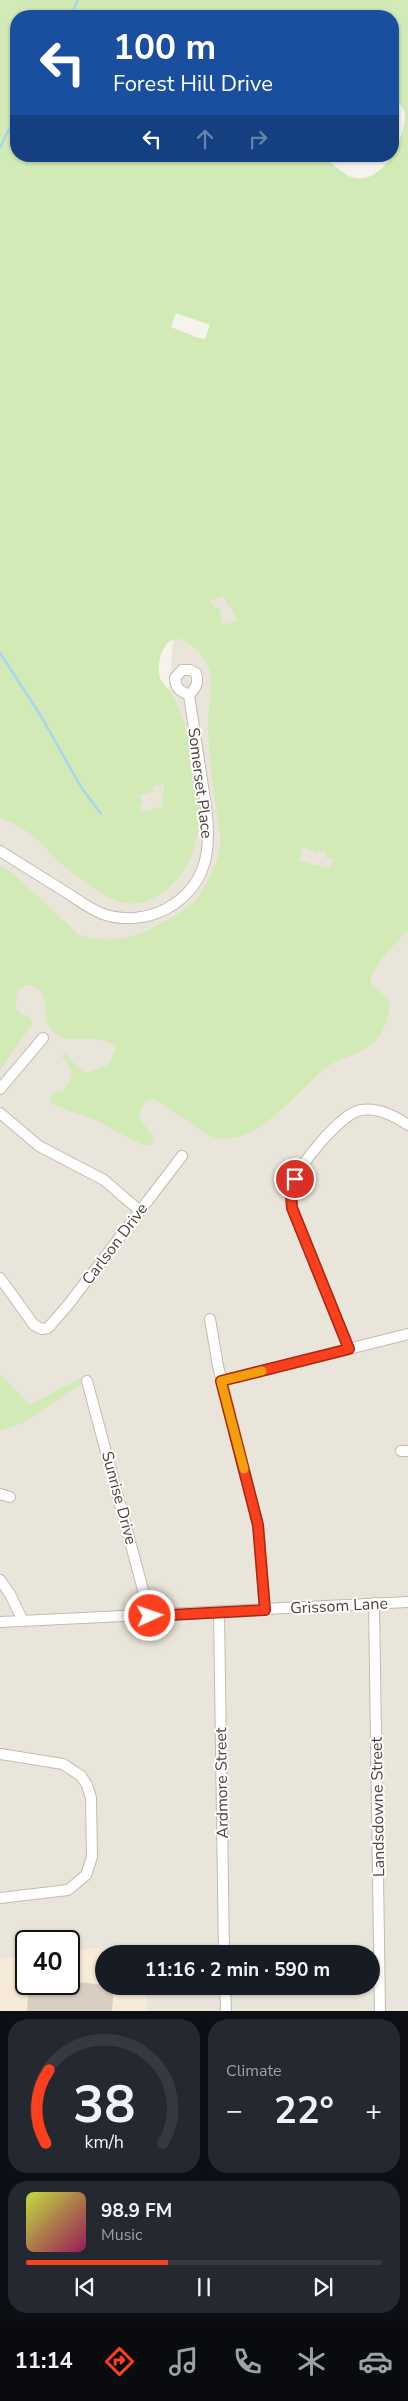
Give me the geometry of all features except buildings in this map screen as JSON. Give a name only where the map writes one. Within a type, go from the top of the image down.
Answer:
[{"type":"street","name":"Somerset Place","points":[[0,851],[91,909],[112,916],[133,918],[150,916],[164,910],[182,898],[202,872],[209,836],[189,696]]},
{"type":"street","points":[[0,1089],[43,1038]]},
{"type":"street","points":[[349,1349],[292,1208],[292,1185],[297,1174],[334,1127],[348,1115],[359,1110],[374,1110],[393,1116],[408,1125]]},
{"type":"street","points":[[0,1113],[38,1146],[104,1180],[140,1211]]},
{"type":"street","name":"Carlson Drive","points":[[0,1278],[34,1325],[44,1329],[52,1324],[182,1156]]},
{"type":"street","points":[[210,1319],[221,1381],[258,1525],[265,1610]]},
{"type":"street","points":[[221,1381],[408,1334]]},
{"type":"street","name":"Sunrise Drive","points":[[86,1382],[150,1616]]},
{"type":"street","points":[[0,1580],[10,1594],[23,1621]]},
{"type":"street","name":"Grissom Lane","points":[[0,1622],[408,1602]]},
{"type":"street","name":"Landsdowne Street","points":[[374,1603],[380,2011]]},
{"type":"street","name":"Ardmore Street","points":[[219,1612],[224,1945]]},
{"type":"street","points":[[0,1754],[63,1764],[81,1776],[87,1785],[91,1798],[92,1857],[86,1875],[68,1890],[0,1898]]},
{"type":"street","points":[[225,1995],[226,2011]]},
{"type":"shaded area","points":[[203,550],[408,794],[408,2011],[147,2011],[147,1995],[380,1995],[380,1945],[95,1945],[95,1948],[80,1950],[80,1930],[15,1930],[15,1957],[0,1959],[0,757],[162,755],[181,563]]},
{"type":"shaded area","points":[[95,1948],[95,1995],[147,1995],[147,2011],[0,2011],[0,1959],[15,1957],[15,1995],[80,1995],[80,1950]]},
{"type":"green space","points":[[0,0],[408,0],[408,930],[379,962],[372,977],[371,984],[389,1000],[388,1015],[383,1030],[377,1039],[366,1049],[327,1067],[288,1104],[258,1128],[226,1139],[210,1136],[154,1099],[147,1100],[139,1112],[140,1119],[155,1139],[151,1145],[146,1146],[100,1122],[50,1101],[52,1093],[63,1091],[71,1076],[70,1069],[61,1055],[66,1054],[77,1067],[86,1073],[108,1065],[116,1049],[110,1043],[103,1040],[72,1039],[58,1035],[51,1029],[44,999],[36,988],[26,985],[18,991],[15,1006],[20,1013],[31,1018],[32,1024],[0,1070],[0,865],[17,877],[79,935],[97,939],[126,938],[144,932],[171,918],[193,902],[205,886],[214,868],[219,851],[220,838],[208,736],[210,675],[202,656],[187,642],[176,639],[170,641],[162,651],[159,665],[160,678],[174,697],[192,749],[200,805],[198,832],[191,857],[178,879],[157,896],[146,901],[127,903],[117,901],[99,892],[66,868],[28,832],[0,818]],"holes":[[[176,313],[210,325],[205,339],[171,327]],[[224,596],[229,608],[232,608],[237,621],[223,625],[219,607],[214,609],[211,600]],[[163,784],[165,793],[161,794],[163,806],[142,812],[139,805],[142,804],[140,795],[154,791],[153,787]],[[302,847],[318,853],[319,850],[326,852],[325,857],[333,859],[330,869],[299,861]]]},
{"type":"green space","points":[[0,1374],[30,1405],[80,1378],[82,1384],[21,1424],[0,1431]]},
{"type":"waterway","points":[[73,10],[78,0]]},
{"type":"waterway","points":[[0,148],[10,130]]},
{"type":"waterway","points":[[0,653],[41,716],[81,787],[101,814]]},
{"type":"slow traffic","points":[[244,1469],[221,1381],[262,1371]]},
{"type":"route","points":[[150,1616],[265,1610],[258,1525],[221,1381],[349,1349],[292,1208],[291,1192],[295,1179]]}]
